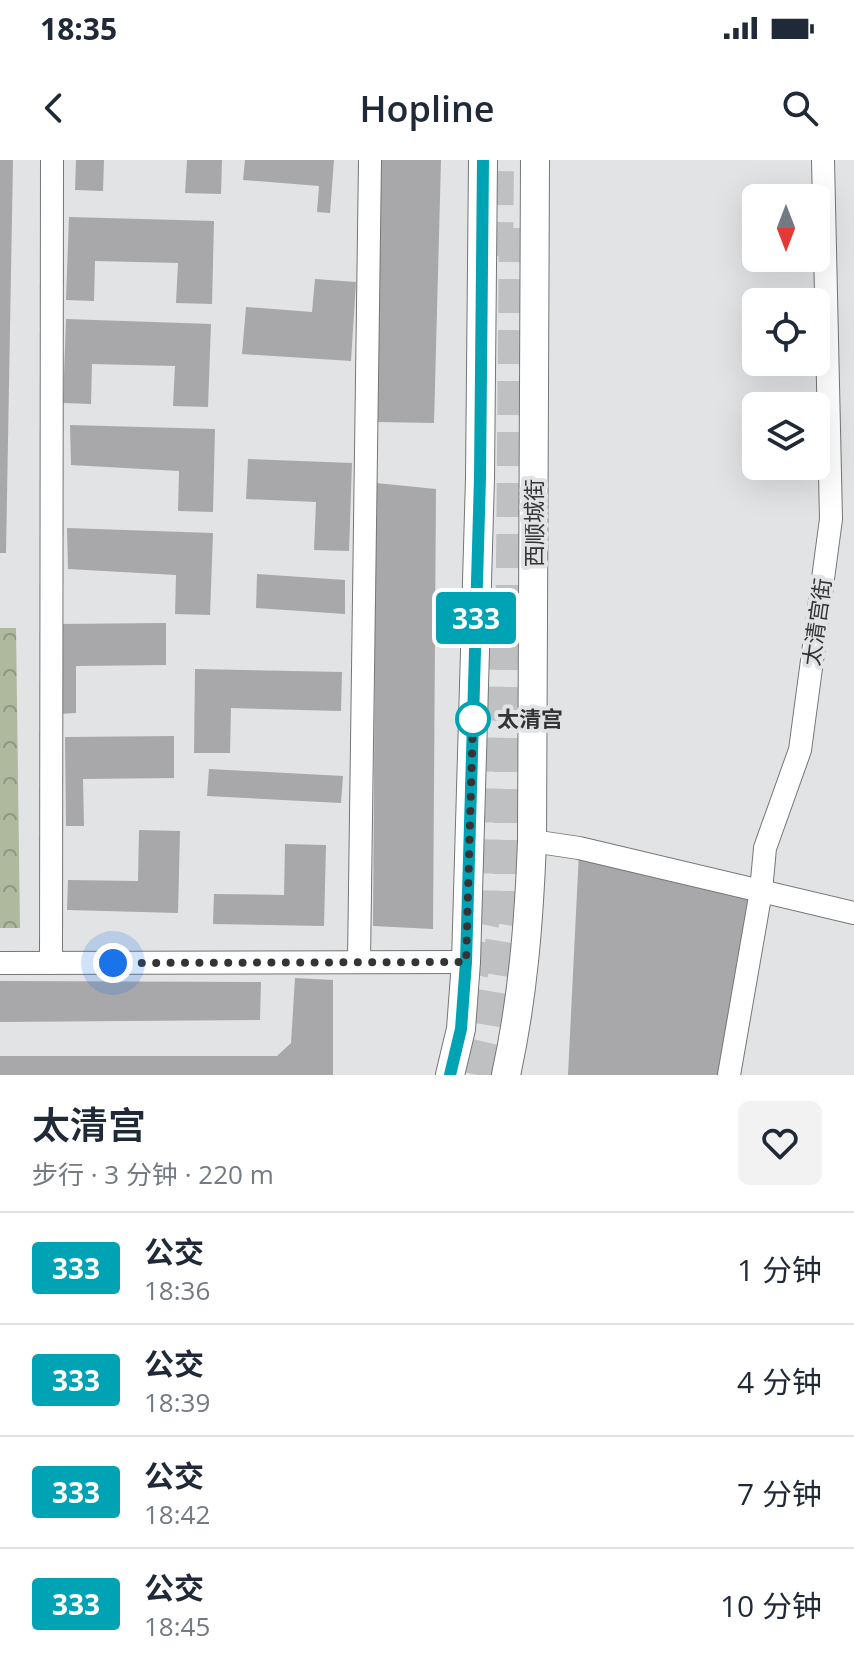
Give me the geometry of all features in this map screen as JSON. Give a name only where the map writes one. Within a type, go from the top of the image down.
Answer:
[{"type":"main road","points":[[450,1075],[461,1029],[466,962],[480,478],[483,160]]},
{"type":"main road","name":"西顺城街","points":[[506,1075],[519,1014],[528,942],[532,841],[535,160]]},
{"type":"street","points":[[51,963],[52,160]]},
{"type":"street","points":[[359,962],[370,160]]},
{"type":"street","name":"太清宫街","points":[[729,1075],[761,891],[765,848],[800,750],[831,519],[823,160]]},
{"type":"street","points":[[532,841],[579,848],[854,913]]},
{"type":"street","points":[[0,963],[466,962]]},
{"type":"green space","points":[[0,628],[16,628],[20,928],[0,928]]},
{"type":"building","points":[[0,160],[13,160],[6,553],[0,553]]},
{"type":"building","points":[[76,160],[104,160],[103,191],[75,190]]},
{"type":"building","points":[[187,160],[222,160],[221,194],[185,193]]},
{"type":"building","points":[[245,160],[334,160],[330,213],[317,212],[319,186],[243,180]]},
{"type":"building","points":[[380,160],[441,160],[434,423],[377,422]]},
{"type":"building","points":[[69,217],[214,221],[212,304],[176,303],[178,263],[95,261],[94,301],[66,300]]},
{"type":"building","points":[[315,279],[356,282],[351,361],[242,354],[246,307],[312,312]]},
{"type":"building","points":[[66,319],[211,324],[208,407],[173,406],[175,366],[92,364],[91,404],[63,403]]},
{"type":"building","points":[[70,425],[215,429],[213,512],[178,511],[179,471],[71,465]]},
{"type":"building","points":[[248,459],[352,463],[349,551],[314,550],[316,502],[246,499]]},
{"type":"building","points":[[376,483],[436,489],[433,929],[373,926]]},
{"type":"building","points":[[67,528],[213,533],[210,615],[175,614],[176,575],[68,569]]},
{"type":"building","points":[[257,574],[345,580],[345,614],[256,608]]},
{"type":"building","points":[[166,623],[166,665],[76,666],[76,713],[58,714],[57,624]]},
{"type":"building","points":[[195,669],[342,672],[341,711],[231,708],[230,753],[194,753]]},
{"type":"building","points":[[174,736],[174,778],[83,779],[84,826],[66,826],[65,737]]},
{"type":"building","points":[[209,769],[343,776],[341,803],[207,796]]},
{"type":"building","points":[[139,830],[180,831],[178,913],[67,910],[68,880],[138,881]]},
{"type":"building","points":[[285,844],[326,845],[324,926],[213,924],[214,894],[284,895]]},
{"type":"building","points":[[579,852],[755,890],[727,1075],[568,1075]]},
{"type":"building","points":[[295,978],[333,980],[333,1075],[0,1075],[0,1056],[277,1056],[291,1043]]},
{"type":"building","points":[[0,981],[261,982],[260,1020],[0,1022]]},
{"type":"tunnel","points":[[496,256],[497,160]]},
{"type":"tunnel","points":[[477,1075],[510,896],[516,223]]},
{"type":"tunnel","points":[[471,974],[484,914],[489,616]]},
{"type":"bus line","name":"333","points":[[450,1075],[461,1029],[466,962],[480,478],[483,160]]},
{"type":"place","name":"太清宫","points":[[473,719]]},
{"type":"route","points":[[113,963],[466,962],[473,719]]}]
